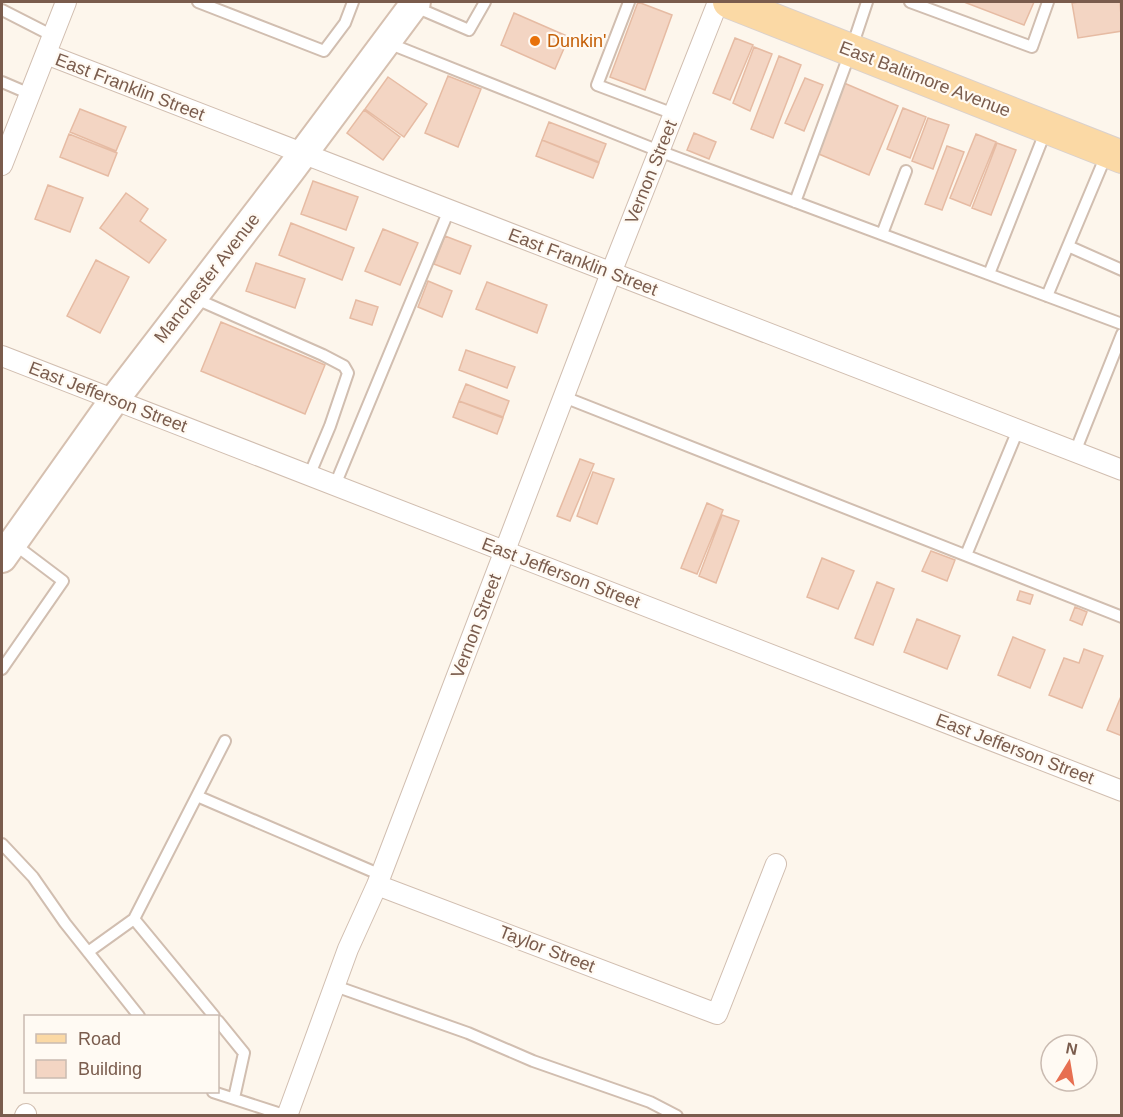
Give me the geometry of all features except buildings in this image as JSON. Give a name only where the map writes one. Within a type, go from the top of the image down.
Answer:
[{"type":"main road","name":"East Baltimore Avenue","points":[[734,3],[1115,154]]},
{"type":"street","points":[[2,165],[66,2]]},
{"type":"street","name":"Vernon Street","points":[[287,1116],[348,949],[379,880],[610,273],[674,114],[734,3]]},
{"type":"street","name":"Manchester Avenue","points":[[7,550],[114,400],[415,4]]},
{"type":"street","name":"East Franklin Street","points":[[49,45],[303,154],[1121,468]]},
{"type":"street","name":"East Jefferson Street","points":[[2,356],[1122,791]]},
{"type":"street","name":"Taylor Street","points":[[379,880],[717,1014],[776,864]]},
{"type":"lane","points":[[198,2],[324,51],[345,23],[353,2]]},
{"type":"lane","points":[[415,4],[470,30],[485,2]]},
{"type":"lane","points":[[629,2],[597,85],[674,114]]},
{"type":"lane","points":[[795,202],[852,50],[867,2]]},
{"type":"lane","points":[[910,2],[1032,47],[1048,2]]},
{"type":"lane","points":[[6,8],[49,45]]},
{"type":"lane","points":[[386,43],[659,151],[1122,324]]},
{"type":"lane","points":[[2,82],[30,94]]},
{"type":"lane","points":[[989,274],[1048,126]]},
{"type":"lane","points":[[1047,296],[1068,246],[1115,154]]},
{"type":"lane","points":[[882,234],[906,171]]},
{"type":"lane","points":[[335,486],[449,210]]},
{"type":"lane","points":[[1068,246],[1122,270]]},
{"type":"lane","points":[[192,297],[344,366],[348,373],[330,426],[309,476]]},
{"type":"lane","points":[[1075,452],[1122,334]]},
{"type":"lane","points":[[564,397],[1122,617]]},
{"type":"lane","points":[[966,555],[1018,430]]},
{"type":"lane","points":[[2,669],[63,581],[7,550]]},
{"type":"lane","points":[[88,952],[134,919],[225,741]]},
{"type":"lane","points":[[197,796],[379,880]]},
{"type":"lane","points":[[2,844],[33,877],[64,923],[137,1015]]},
{"type":"lane","points":[[134,919],[212,1015]]},
{"type":"lane","points":[[335,986],[650,1102],[676,1116]]},
{"type":"lane","points":[[219,1022],[244,1053],[234,1098]]},
{"type":"lane","points":[[216,1093],[287,1116]]},
{"type":"place","name":"Dunkin'","points":[[535,41]]}]
